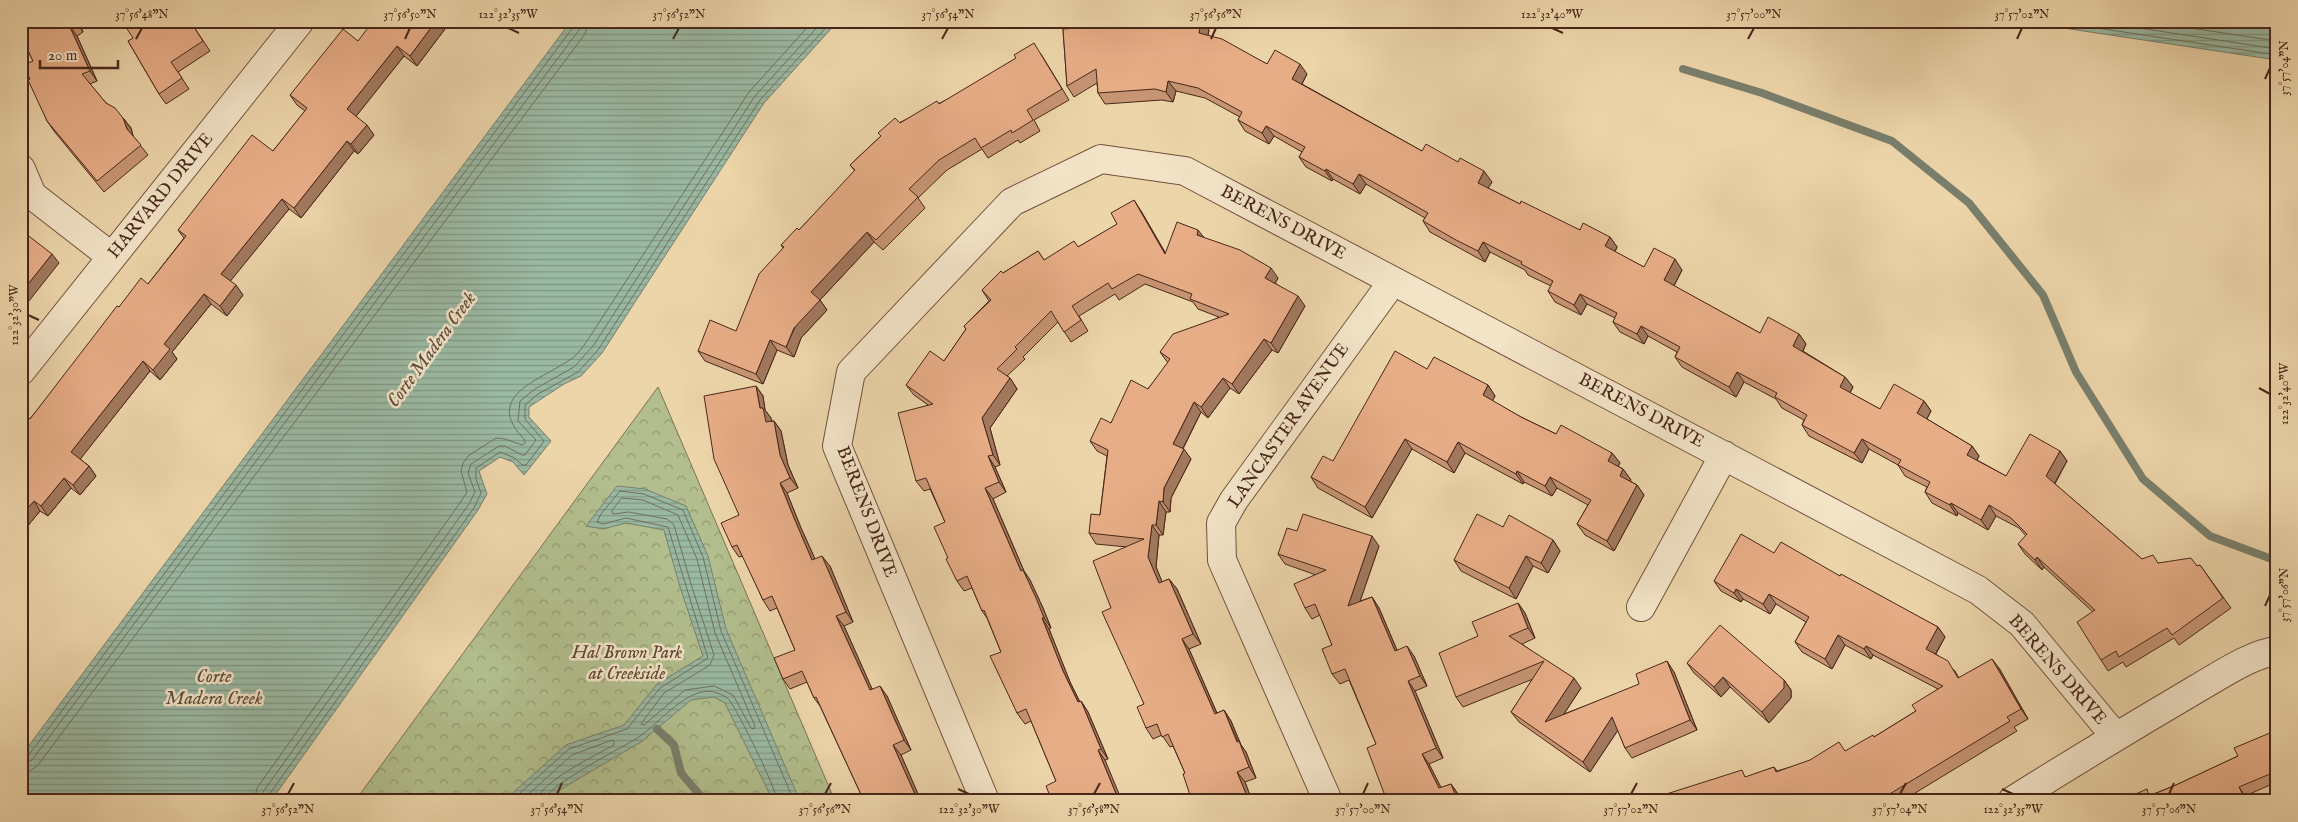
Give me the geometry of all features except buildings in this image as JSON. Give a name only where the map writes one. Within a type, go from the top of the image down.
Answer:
[{"type":"street","name":"HARVARD DRIVE","points":[[21,370],[300,21]]},
{"type":"street","name":"BERENS DRIVE","points":[[985,801],[837,446],[851,372],[1012,202],[1101,159],[1185,171],[1978,590],[2022,624],[2115,736]]},
{"type":"street","points":[[21,169],[32,195],[112,257]]},
{"type":"street","name":"LANCASTER AVENUE","points":[[1328,801],[1222,560],[1221,524],[1234,500],[1393,281]]},
{"type":"street","points":[[1641,607],[1724,455]]},
{"type":"street","points":[[2012,801],[2115,736],[2266,652],[2277,652]]},
{"type":"green space","name":"Hal Brown Park at Creekside","points":[[658,387],[835,801],[355,801]]},
{"type":"water","name":"Corte Madera Creek","points":[[571,21],[838,21],[764,103],[602,353],[581,376],[564,384],[529,407],[529,417],[551,441],[524,475],[513,462],[500,457],[479,471],[487,494],[478,510],[271,801],[21,801],[21,756]]},
{"type":"water","points":[[2017,21],[2277,21],[2277,60],[2030,23]]},
{"type":"water","points":[[617,486],[645,489],[686,506],[708,556],[726,629],[800,801],[773,801],[725,703],[714,697],[691,700],[641,742],[566,786],[545,801],[504,801],[566,745],[624,725],[657,684],[703,656],[680,587],[664,530],[626,523],[603,529],[586,526]]},
{"type":"waterway","points":[[1683,69],[1762,93],[1892,141],[1969,203],[2043,295],[2076,372],[2143,479],[2210,536],[2277,561]]},
{"type":"waterway","points":[[657,729],[674,745],[681,773],[699,794],[701,801]]}]
